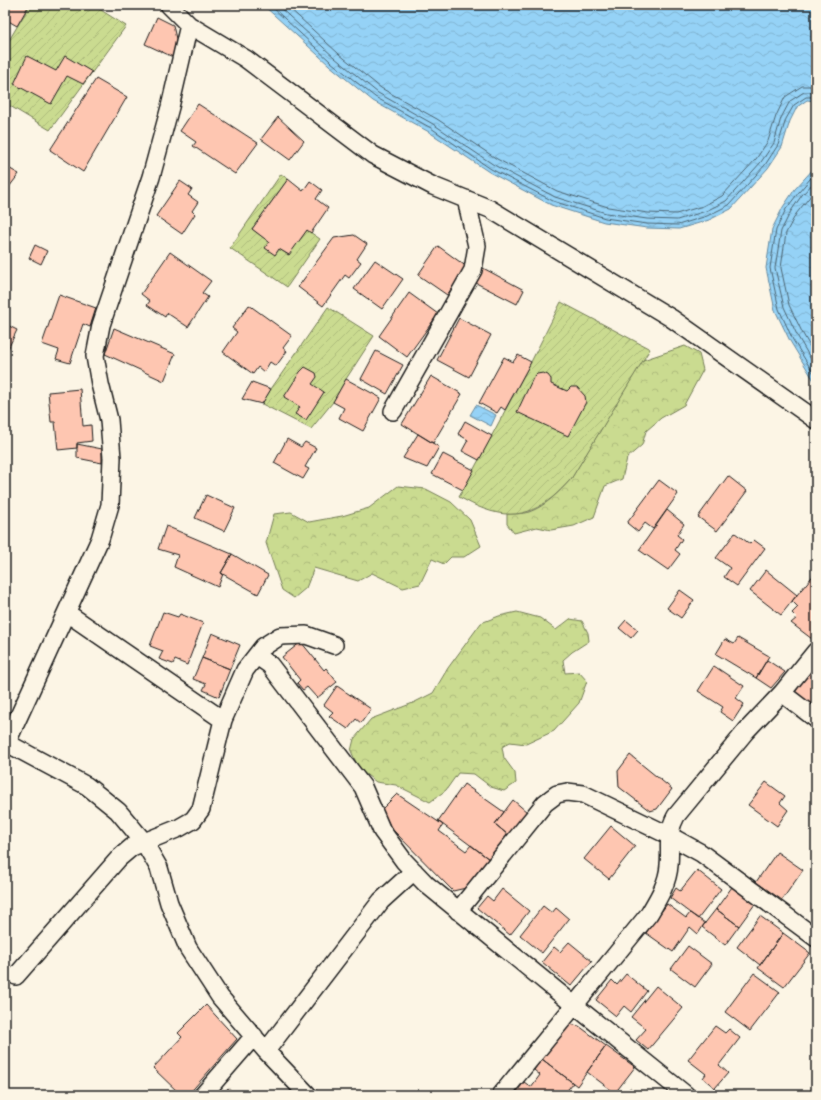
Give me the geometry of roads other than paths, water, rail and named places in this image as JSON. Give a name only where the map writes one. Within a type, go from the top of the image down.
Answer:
[{"type":"street","points":[[169,5],[189,25],[246,59],[373,155],[433,186],[490,209],[671,318],[816,420]]},
{"type":"street","points":[[189,25],[170,107],[150,177],[101,325],[94,356],[109,420],[112,458],[110,505],[100,539],[6,742],[87,786],[118,811],[144,842],[159,868],[169,903],[188,948],[220,997],[266,1051],[308,1095]]},
{"type":"street","points":[[393,411],[473,270],[477,246],[466,199]]},
{"type":"street","points":[[67,613],[223,720]]},
{"type":"street","points":[[16,976],[119,858],[132,847],[179,828],[194,820],[201,809],[223,720],[245,670],[264,647],[280,636],[306,635],[334,645]]},
{"type":"street","points":[[501,1095],[649,914],[658,899],[670,866],[671,826],[676,816],[746,731],[782,693],[816,651]]},
{"type":"street","points":[[257,656],[270,665],[363,787],[382,831],[404,861],[426,884],[686,1095]]},
{"type":"street","points":[[782,693],[816,719]]},
{"type":"street","points":[[458,911],[545,803],[557,794],[567,792],[583,794],[670,836],[701,853],[816,938]]},
{"type":"street","points":[[266,1051],[381,901],[414,871]]},
{"type":"street","points":[[203,1095],[254,1036]]},
{"type":"water","points":[[263,5],[816,5],[816,101],[807,100],[797,107],[790,121],[782,147],[768,168],[731,209],[709,220],[679,229],[647,228],[604,222],[551,205],[489,172],[429,132],[373,101],[329,65]]},
{"type":"water","points":[[816,166],[816,384],[790,341],[775,310],[766,268],[772,229],[783,207],[795,189]]},
{"type":"water","points":[[476,405],[496,415],[491,426],[470,415]]}]
